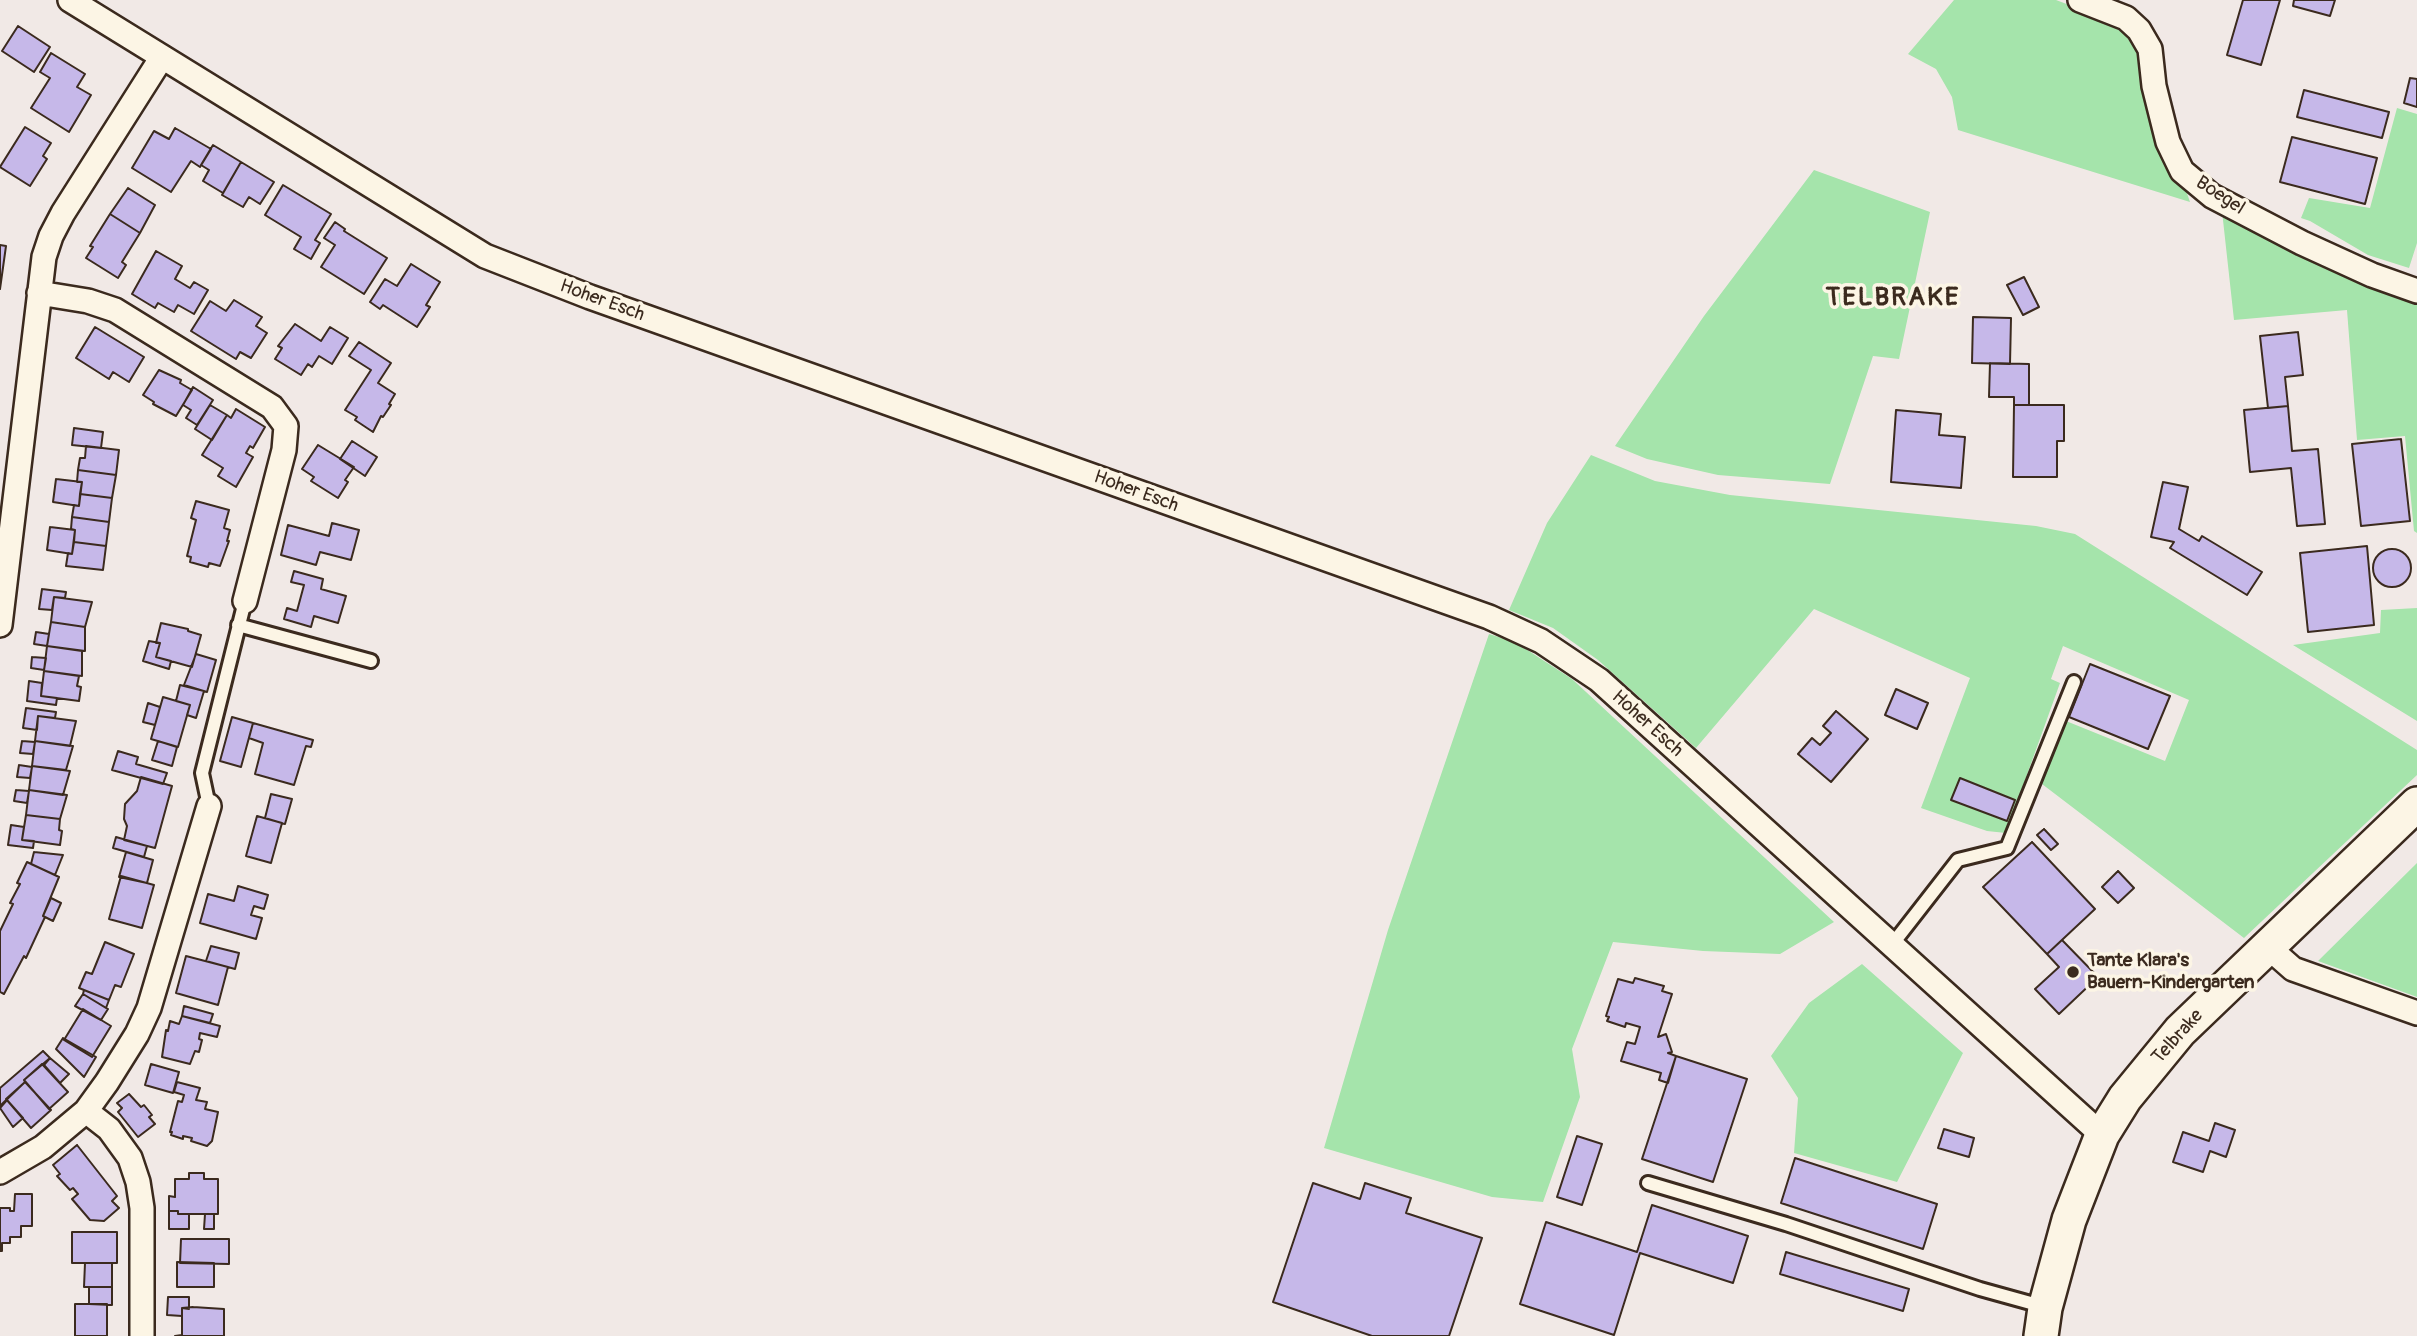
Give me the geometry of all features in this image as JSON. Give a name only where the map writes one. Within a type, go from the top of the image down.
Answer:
[{"type":"street","name":"Hoher Esch","points":[[70,0],[485,256],[590,297],[1489,617],[1541,641],[1599,680],[2102,1135]]},
{"type":"street","name":"Boegel","points":[[2080,0],[2126,18],[2140,30],[2150,49],[2154,86],[2168,142],[2182,170],[2211,196],[2302,243],[2372,275],[2417,291]]},
{"type":"street","points":[[0,625],[4,567],[44,257],[51,236],[162,57]]},
{"type":"street","points":[[39,293],[88,301],[115,310],[272,407],[286,426],[284,450],[245,601]]},
{"type":"street","name":"Telbrake","points":[[2043,1322],[2069,1220],[2102,1135],[2125,1098],[2180,1031],[2417,804]]},
{"type":"street","points":[[0,1172],[43,1147],[86,1111],[131,1044],[149,1007],[209,806]]},
{"type":"street","points":[[2268,947],[2293,969],[2417,1013]]},
{"type":"street","points":[[86,1111],[109,1129],[130,1158],[138,1182],[142,1208],[142,1336]]},
{"type":"lane","points":[[209,806],[202,773],[245,601]]},
{"type":"lane","points":[[238,625],[371,661]]},
{"type":"lane","points":[[1891,946],[1958,860],[2007,848],[2074,682]]},
{"type":"lane","points":[[1648,1183],[1786,1224],[1980,1289],[2043,1322]]},
{"type":"green space","points":[[1954,0],[2056,0],[2122,25],[2133,36],[2190,202],[1958,130],[1952,97],[1936,69],[1908,54]]},
{"type":"green space","points":[[2397,108],[2417,114],[2417,243],[2409,268],[2368,255],[2301,218],[2309,198],[2370,208]]},
{"type":"green space","points":[[1814,170],[1930,212],[1899,359],[1873,356],[1830,484],[1718,475],[1647,459],[1615,446],[1704,316]]},
{"type":"green space","points":[[2222,211],[2417,301],[2417,533],[2414,531],[2405,436],[2357,440],[2347,310],[2234,320]]},
{"type":"green space","points":[[1591,455],[1655,481],[1730,495],[2036,526],[2075,534],[2417,750],[2417,775],[2244,938],[2042,784],[2066,721],[2165,761],[2189,700],[2063,646],[2051,679],[2060,683],[2006,833],[1987,831],[1921,808],[1970,678],[1814,609],[1696,748],[1598,660],[1553,628],[1509,610],[1547,523]]},
{"type":"green space","points":[[2417,608],[2417,721],[2293,645],[2380,633],[2381,610]]},
{"type":"green space","points":[[1489,634],[1515,642],[1572,679],[1834,922],[1780,954],[1703,951],[1613,942],[1572,1049],[1580,1097],[1543,1202],[1492,1197],[1324,1148],[1388,930]]},
{"type":"green space","points":[[2417,863],[2417,997],[2318,961]]},
{"type":"green space","points":[[1862,964],[1963,1053],[1897,1182],[1794,1153],[1798,1098],[1771,1056],[1809,1003]]},
{"type":"building","points":[[2243,0],[2280,0],[2261,65],[2227,55]]},
{"type":"building","points":[[2294,0],[2335,0],[2330,16],[2293,6]]},
{"type":"building","points":[[18,26],[50,47],[34,72],[2,51]]},
{"type":"building","points":[[51,53],[85,74],[77,87],[91,95],[69,132],[31,108],[50,78],[40,72]]},
{"type":"building","points":[[2410,78],[2417,79],[2417,107],[2404,103]]},
{"type":"building","points":[[2304,90],[2389,112],[2382,138],[2297,117]]},
{"type":"building","points":[[25,127],[51,143],[43,156],[47,159],[30,186],[0,167]]},
{"type":"building","points":[[175,128],[211,149],[200,167],[191,161],[171,192],[132,168],[154,131],[169,139]]},
{"type":"building","points":[[2292,137],[2377,158],[2365,204],[2280,182]]},
{"type":"building","points":[[213,145],[241,162],[223,193],[203,181],[209,170],[201,165]]},
{"type":"building","points":[[241,162],[274,182],[260,204],[249,197],[243,207],[222,195]]},
{"type":"building","points":[[283,185],[331,214],[315,240],[320,243],[311,259],[294,249],[301,237],[265,215]]},
{"type":"building","points":[[128,188],[155,205],[140,233],[110,214]]},
{"type":"building","points":[[110,214],[140,233],[122,262],[126,265],[118,278],[86,258],[93,247],[90,246]]},
{"type":"building","points":[[335,222],[345,229],[344,231],[387,258],[364,294],[321,267],[335,245],[324,238]]},
{"type":"building","points":[[0,245],[6,246],[0,289]]},
{"type":"building","points":[[156,251],[182,266],[175,279],[190,288],[194,282],[208,290],[194,314],[178,305],[174,312],[158,303],[155,308],[132,294]]},
{"type":"building","points":[[411,264],[440,282],[426,305],[430,307],[417,327],[383,305],[380,309],[370,302],[385,279],[397,286]]},
{"type":"building","points":[[2024,277],[2039,307],[2023,315],[2007,285]]},
{"type":"building","points":[[234,300],[262,317],[256,326],[267,333],[251,358],[240,352],[236,359],[191,331],[210,301],[226,311]]},
{"type":"building","points":[[1973,317],[2011,318],[2010,364],[1972,363]]},
{"type":"building","points":[[295,324],[321,341],[330,327],[348,338],[332,364],[319,356],[312,367],[308,364],[301,375],[275,359],[282,348],[278,346]]},
{"type":"building","points":[[95,327],[144,357],[129,382],[113,372],[109,379],[76,358]]},
{"type":"building","points":[[2298,332],[2303,375],[2285,377],[2288,406],[2268,408],[2260,336]]},
{"type":"building","points":[[359,342],[391,363],[378,383],[395,394],[373,432],[345,410],[371,370],[349,356]]},
{"type":"building","points":[[1990,363],[2029,364],[2029,405],[2014,405],[2014,397],[1989,397]]},
{"type":"building","points":[[159,370],[181,380],[180,383],[192,390],[176,416],[153,404],[154,402],[143,395]]},
{"type":"building","points":[[193,387],[213,400],[197,425],[186,418],[191,410],[183,405]]},
{"type":"building","points":[[210,405],[227,415],[212,440],[195,429]]},
{"type":"building","points":[[2014,405],[2064,405],[2064,441],[2057,441],[2057,477],[2013,477]]},
{"type":"building","points":[[2288,406],[2292,451],[2318,449],[2325,524],[2297,526],[2291,468],[2250,472],[2244,410]]},
{"type":"building","points":[[236,409],[265,427],[253,448],[250,446],[246,453],[253,457],[236,487],[218,476],[223,468],[202,455],[227,415],[231,418]]},
{"type":"building","points":[[1896,410],[1941,414],[1939,435],[1965,437],[1961,488],[1891,482]]},
{"type":"building","points":[[74,428],[103,432],[101,448],[72,445]]},
{"type":"building","points":[[2401,439],[2410,521],[2361,526],[2352,444]]},
{"type":"building","points":[[352,441],[377,457],[365,476],[340,459]]},
{"type":"building","points":[[318,445],[354,467],[338,498],[311,481],[314,477],[302,469]]},
{"type":"building","points":[[86,446],[119,450],[116,475],[78,470],[80,458],[85,458]]},
{"type":"building","points":[[78,470],[116,475],[112,498],[80,494],[82,482],[77,482]]},
{"type":"building","points":[[56,479],[82,482],[79,506],[53,502]]},
{"type":"building","points":[[2163,482],[2188,487],[2179,529],[2199,541],[2202,536],[2262,572],[2247,595],[2170,548],[2174,542],[2151,537]]},
{"type":"building","points":[[80,494],[112,498],[109,522],[72,517],[74,505],[79,506]]},
{"type":"building","points":[[196,501],[229,510],[224,528],[230,530],[229,541],[220,566],[209,563],[208,567],[190,562],[191,557],[187,556],[196,520],[191,518]]},
{"type":"building","points":[[72,517],[109,522],[106,546],[74,542]]},
{"type":"building","points":[[332,523],[359,530],[351,560],[320,552],[316,565],[281,555],[288,525],[329,536]]},
{"type":"building","points":[[50,527],[75,530],[72,554],[47,550]]},
{"type":"building","points":[[74,542],[106,546],[103,570],[66,566],[68,553],[72,554]]},
{"type":"building","points":[[2367,546],[2374,625],[2308,632],[2300,553]]},
{"type":"building","points":[[2392,549],[2405,555],[2411,568],[2405,581],[2392,587],[2379,581],[2373,568],[2379,555]]},
{"type":"building","points":[[294,571],[323,579],[321,589],[346,596],[338,623],[314,616],[311,627],[284,619],[287,608],[297,611],[304,585],[291,582]]},
{"type":"building","points":[[42,589],[66,592],[65,598],[54,597],[52,610],[39,609]]},
{"type":"building","points":[[54,597],[92,602],[85,627],[51,622]]},
{"type":"building","points":[[51,622],[85,627],[85,651],[47,646]]},
{"type":"building","points":[[161,623],[201,635],[192,667],[156,657]]},
{"type":"building","points":[[36,632],[49,634],[47,646],[34,644]]},
{"type":"building","points":[[149,641],[160,643],[156,657],[171,661],[169,669],[143,661]]},
{"type":"building","points":[[47,646],[82,651],[82,676],[44,671]]},
{"type":"building","points":[[196,654],[216,660],[207,692],[184,685]]},
{"type":"building","points":[[32,657],[46,658],[44,670],[31,668]]},
{"type":"building","points":[[2090,664],[2170,696],[2148,749],[2069,717]]},
{"type":"building","points":[[44,671],[79,676],[79,701],[41,696]]},
{"type":"building","points":[[29,681],[42,683],[41,696],[57,698],[56,705],[27,701]]},
{"type":"building","points":[[180,685],[204,691],[196,718],[187,715],[190,705],[176,701]]},
{"type":"building","points":[[1896,689],[1928,703],[1917,729],[1885,715]]},
{"type":"building","points":[[163,697],[190,705],[178,747],[151,739]]},
{"type":"building","points":[[148,703],[160,707],[155,725],[143,722]]},
{"type":"building","points":[[26,708],[56,712],[55,718],[38,716],[37,730],[23,728]]},
{"type":"building","points":[[1836,711],[1868,739],[1831,782],[1798,754],[1812,738],[1820,745],[1831,733],[1823,726]]},
{"type":"building","points":[[38,716],[76,721],[70,746],[35,741]]},
{"type":"building","points":[[232,717],[253,723],[241,767],[220,761]]},
{"type":"building","points":[[253,723],[313,740],[311,747],[306,746],[294,785],[255,774],[263,743],[249,738]]},
{"type":"building","points":[[22,741],[35,742],[33,754],[20,753]]},
{"type":"building","points":[[35,741],[73,746],[66,770],[32,766]]},
{"type":"building","points":[[158,741],[177,747],[172,766],[152,760]]},
{"type":"building","points":[[118,751],[138,757],[136,764],[167,773],[163,784],[112,770]]},
{"type":"building","points":[[19,765],[32,767],[30,778],[17,777]]},
{"type":"building","points":[[32,766],[70,771],[63,795],[29,790]]},
{"type":"building","points":[[141,777],[172,786],[155,848],[124,840],[127,826],[124,819],[125,804],[137,791]]},
{"type":"building","points":[[1960,778],[2015,800],[2007,821],[1951,800]]},
{"type":"building","points":[[16,790],[29,791],[27,803],[14,801]]},
{"type":"building","points":[[29,790],[67,795],[60,819],[26,815]]},
{"type":"building","points":[[271,794],[292,799],[285,824],[265,818]]},
{"type":"building","points":[[26,815],[60,819],[60,845],[22,840]]},
{"type":"building","points":[[257,816],[282,823],[271,863],[246,856]]},
{"type":"building","points":[[11,825],[24,827],[22,840],[34,841],[33,848],[8,845]]},
{"type":"building","points":[[2044,829],[2058,844],[2051,850],[2037,835]]},
{"type":"building","points":[[116,837],[147,846],[144,857],[113,848]]},
{"type":"building","points":[[2032,842],[2095,909],[2047,954],[1983,887]]},
{"type":"building","points":[[34,852],[63,855],[55,875],[31,864]]},
{"type":"building","points":[[126,852],[153,860],[147,883],[119,877]]},
{"type":"building","points":[[27,862],[59,877],[43,916],[45,917],[26,958],[24,956],[4,994],[0,992],[0,931],[13,904],[10,903]]},
{"type":"building","points":[[2118,871],[2134,888],[2118,903],[2102,887]]},
{"type":"building","points":[[121,876],[154,885],[142,928],[109,919]]},
{"type":"building","points":[[238,886],[268,895],[264,909],[254,906],[251,915],[262,918],[256,939],[200,923],[208,894],[234,901]]},
{"type":"building","points":[[51,898],[61,903],[53,921],[43,916]]},
{"type":"building","name":"Tante Klara's Bauern-Kindergarten","points":[[2062,940],[2098,977],[2059,1014],[2035,989],[2059,967],[2047,954]]},
{"type":"building","points":[[105,942],[134,954],[121,987],[115,985],[109,1000],[79,988],[86,972],[92,974]]},
{"type":"building","points":[[211,946],[239,953],[235,969],[206,961]]},
{"type":"building","points":[[186,956],[228,967],[218,1005],[176,993]]},
{"type":"building","points":[[1635,978],[1664,986],[1662,991],[1672,994],[1658,1037],[1666,1034],[1672,1052],[1668,1053],[1676,1056],[1668,1083],[1659,1080],[1661,1073],[1621,1061],[1627,1042],[1635,1044],[1640,1027],[1626,1023],[1625,1027],[1607,1021],[1609,1017],[1606,1016],[1618,979],[1633,983]]},
{"type":"building","points":[[84,990],[109,1000],[106,1008],[83,994]]},
{"type":"building","points":[[83,994],[108,1009],[101,1020],[75,1006]]},
{"type":"building","points":[[184,1006],[213,1014],[210,1023],[182,1016]]},
{"type":"building","points":[[83,1009],[111,1026],[92,1057],[64,1040]]},
{"type":"building","points":[[182,1016],[220,1026],[217,1037],[200,1033],[199,1039],[202,1040],[199,1052],[195,1051],[190,1064],[162,1057],[170,1021],[179,1024]]},
{"type":"building","points":[[63,1038],[96,1057],[84,1077],[56,1049]]},
{"type":"building","points":[[43,1051],[50,1058],[24,1080],[0,1106],[0,1088]]},
{"type":"building","points":[[1676,1056],[1747,1079],[1713,1182],[1642,1159]]},
{"type":"building","points":[[50,1058],[69,1074],[60,1083],[44,1065]]},
{"type":"building","points":[[42,1064],[68,1092],[49,1109],[24,1080]]},
{"type":"building","points":[[151,1064],[179,1072],[173,1093],[145,1085]]},
{"type":"building","points":[[25,1082],[51,1110],[31,1128],[6,1099]]},
{"type":"building","points":[[177,1082],[200,1088],[196,1100],[207,1102],[205,1109],[218,1112],[212,1141],[207,1146],[191,1141],[192,1138],[183,1136],[183,1139],[171,1135],[178,1101],[182,1102],[184,1095],[174,1092]]},
{"type":"building","points":[[129,1094],[141,1107],[144,1105],[155,1124],[138,1137],[118,1112],[122,1108],[117,1103]]},
{"type":"building","points":[[7,1100],[23,1118],[13,1127],[0,1108]]},
{"type":"building","points":[[2215,1123],[2235,1130],[2226,1157],[2210,1151],[2203,1172],[2173,1162],[2183,1132],[2209,1141]]},
{"type":"building","points":[[1944,1129],[1974,1138],[1969,1157],[1938,1148]]},
{"type":"building","points":[[1577,1136],[1602,1144],[1582,1205],[1557,1197]]},
{"type":"building","points":[[77,1145],[117,1196],[112,1201],[119,1208],[104,1221],[90,1220],[72,1199],[78,1194],[73,1188],[70,1190],[57,1176],[60,1174],[53,1165]]},
{"type":"building","points":[[1795,1158],[1937,1204],[1923,1249],[1781,1203]]},
{"type":"building","points":[[189,1173],[204,1173],[204,1179],[218,1179],[218,1214],[178,1214],[178,1211],[169,1211],[169,1196],[175,1197],[175,1179],[189,1179]]},
{"type":"building","points":[[1313,1183],[1360,1199],[1365,1183],[1411,1198],[1406,1213],[1482,1238],[1449,1336],[1372,1336],[1273,1302]]},
{"type":"building","points":[[15,1194],[32,1194],[32,1226],[21,1226],[21,1237],[10,1237],[10,1243],[2,1243],[0,1251],[0,1208],[14,1211]]},
{"type":"building","points":[[1652,1205],[1748,1236],[1733,1283],[1640,1253],[1614,1335],[1520,1304],[1546,1222],[1637,1252]]},
{"type":"building","points":[[169,1211],[189,1214],[189,1229],[169,1229]]},
{"type":"building","points":[[205,1214],[214,1214],[214,1229],[204,1229]]},
{"type":"building","points":[[72,1232],[117,1232],[117,1263],[72,1263]]},
{"type":"building","points":[[181,1239],[229,1239],[229,1264],[180,1263]]},
{"type":"building","points":[[1786,1252],[1909,1289],[1903,1311],[1780,1274]]},
{"type":"building","points":[[177,1262],[214,1263],[214,1287],[177,1287]]},
{"type":"building","points":[[85,1263],[112,1263],[112,1287],[84,1287]]},
{"type":"building","points":[[89,1287],[112,1287],[112,1305],[89,1304]]},
{"type":"building","points":[[168,1297],[189,1297],[189,1309],[182,1308],[182,1316],[167,1315]]},
{"type":"building","points":[[75,1304],[107,1304],[107,1336],[75,1336]]},
{"type":"building","points":[[182,1308],[224,1309],[224,1336],[175,1336],[182,1335]]},
{"type":"place","name":"Tante Klara's Bauern-Kindergarten","points":[[2073,972]]},
{"type":"district","name":"TELBRAKE","points":[[1893,298]]}]
